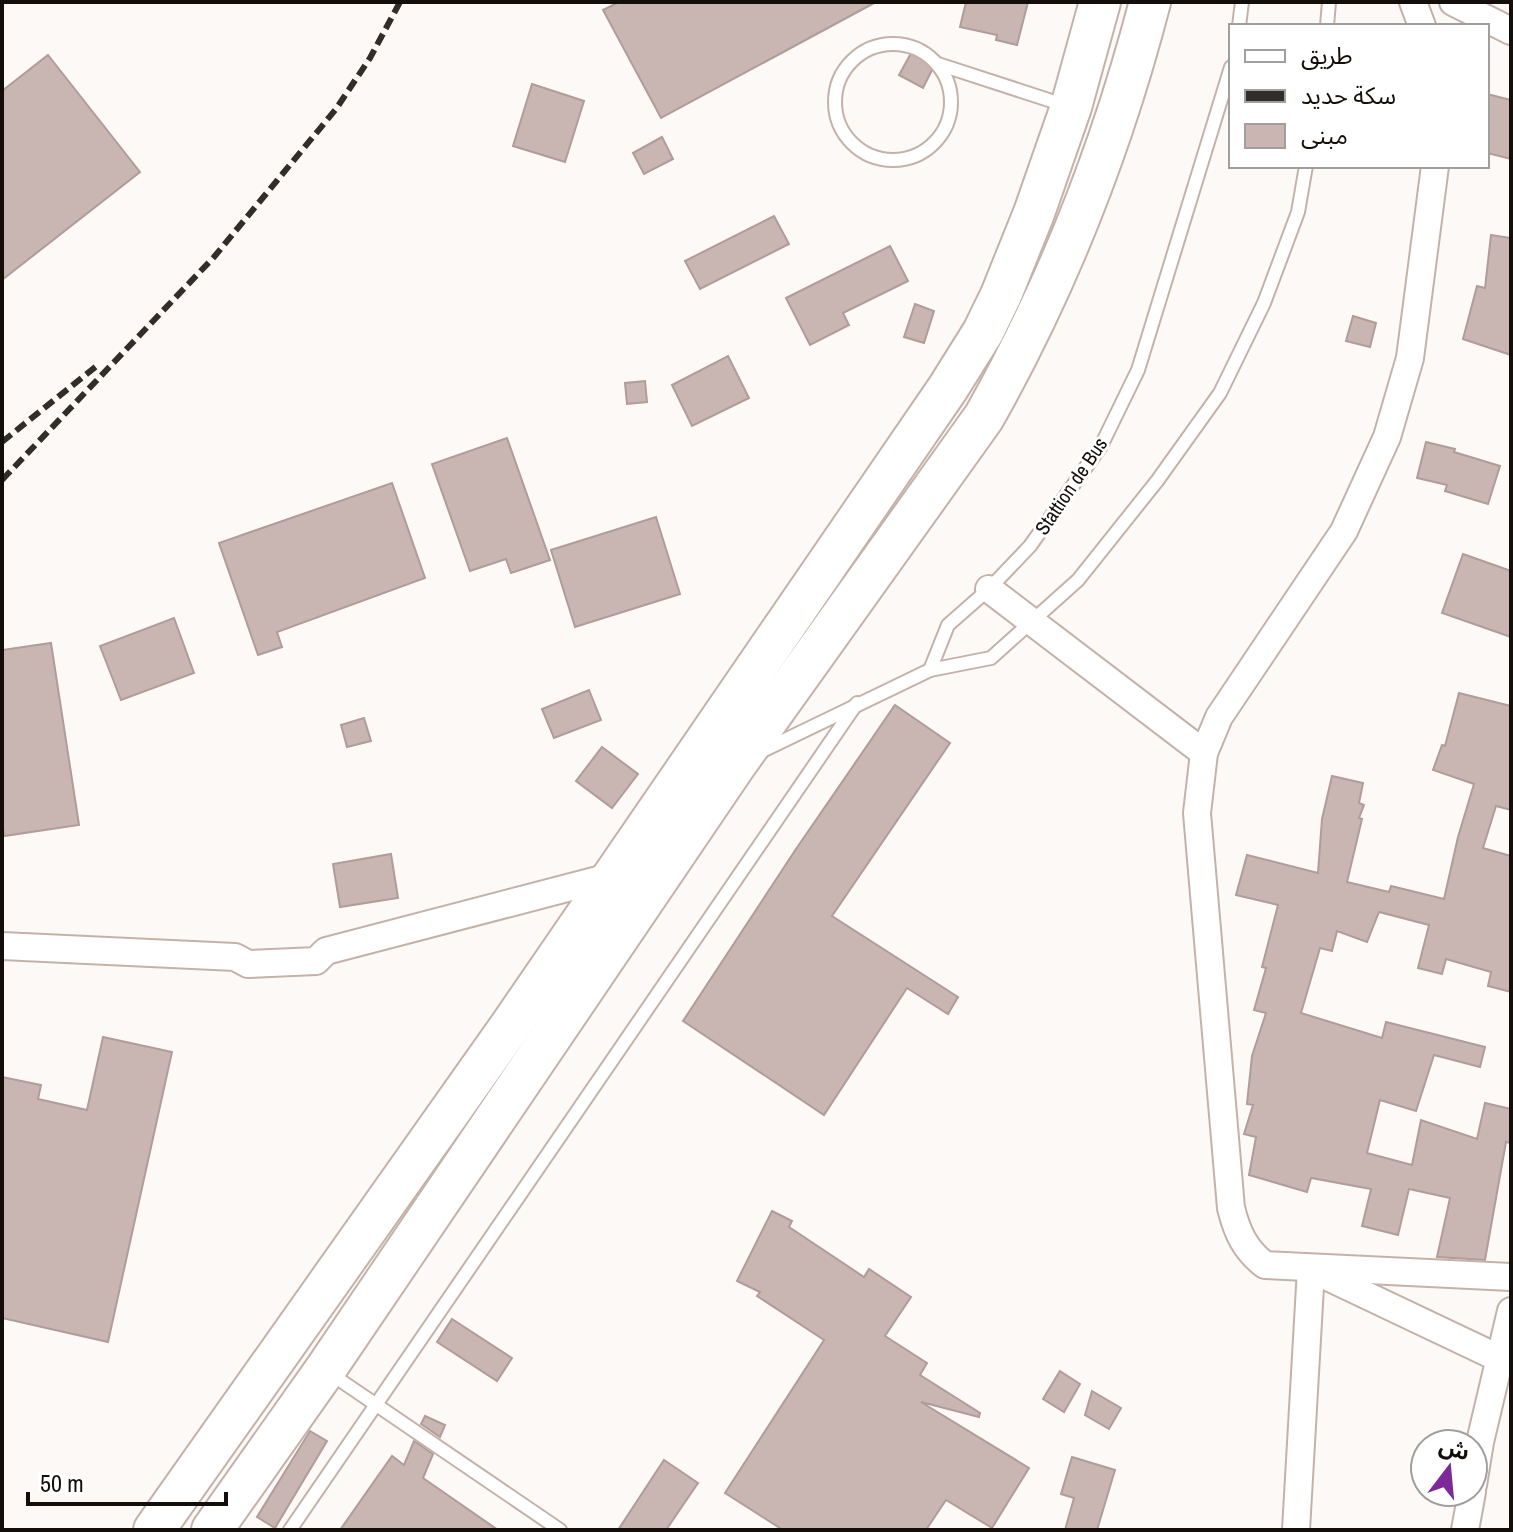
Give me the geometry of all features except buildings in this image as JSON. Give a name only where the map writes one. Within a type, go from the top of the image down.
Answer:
[{"type":"main road","points":[[212,1530],[325,1370],[983,332],[1023,240],[1071,107],[1100,2]]},
{"type":"main road","points":[[154,1530],[287,1343],[630,885],[736,764],[984,417],[1017,359],[1095,181],[1139,47],[1150,2]]},
{"type":"main road","points":[[287,1343],[325,1370]]},
{"type":"street","points":[[1413,2],[1421,24]]},
{"type":"street","points":[[1453,2],[1511,31]]},
{"type":"street","points":[[1435,168],[1410,358],[1387,437],[1344,531],[1219,717],[1204,753],[1197,813],[1231,1208],[1242,1241],[1252,1255],[1265,1265],[1511,1277]]},
{"type":"street","points":[[989,589],[1204,753]]},
{"type":"street","points":[[2,946],[235,957],[245,949],[314,944],[326,951],[630,885]]},
{"type":"street","points":[[1311,1269],[1505,1361]]},
{"type":"street","points":[[1296,1530],[1311,1269]]},
{"type":"street","points":[[1488,1428],[1505,1361],[1511,1311]]},
{"type":"street","points":[[1465,1530],[1469,1508]]},
{"type":"lane","points":[[1239,24],[1242,2]]},
{"type":"lane","points":[[1327,24],[1329,2]]},
{"type":"lane","points":[[938,64],[948,81],[952,100],[949,119],[941,137],[927,150],[910,158],[890,160],[872,156],[855,146],[843,132],[836,114],[835,94],[841,76],[852,60],[868,49],[886,44],[905,45],[923,52],[938,64],[1071,107]]},
{"type":"lane","name":"Stattion de Bus","points":[[930,670],[948,625],[989,589],[1030,546],[1101,446],[1138,370],[1229,74]]},
{"type":"lane","points":[[736,764],[930,670],[991,658],[1078,580],[1157,481],[1220,393],[1264,303],[1298,212],[1306,168]]},
{"type":"lane","points":[[290,1530],[857,703]]},
{"type":"lane","points":[[325,1370],[560,1530]]},
{"type":"railway","points":[[2,480],[214,257],[336,109],[370,58],[400,2]]},
{"type":"railway","points":[[2,442],[99,364]]}]
